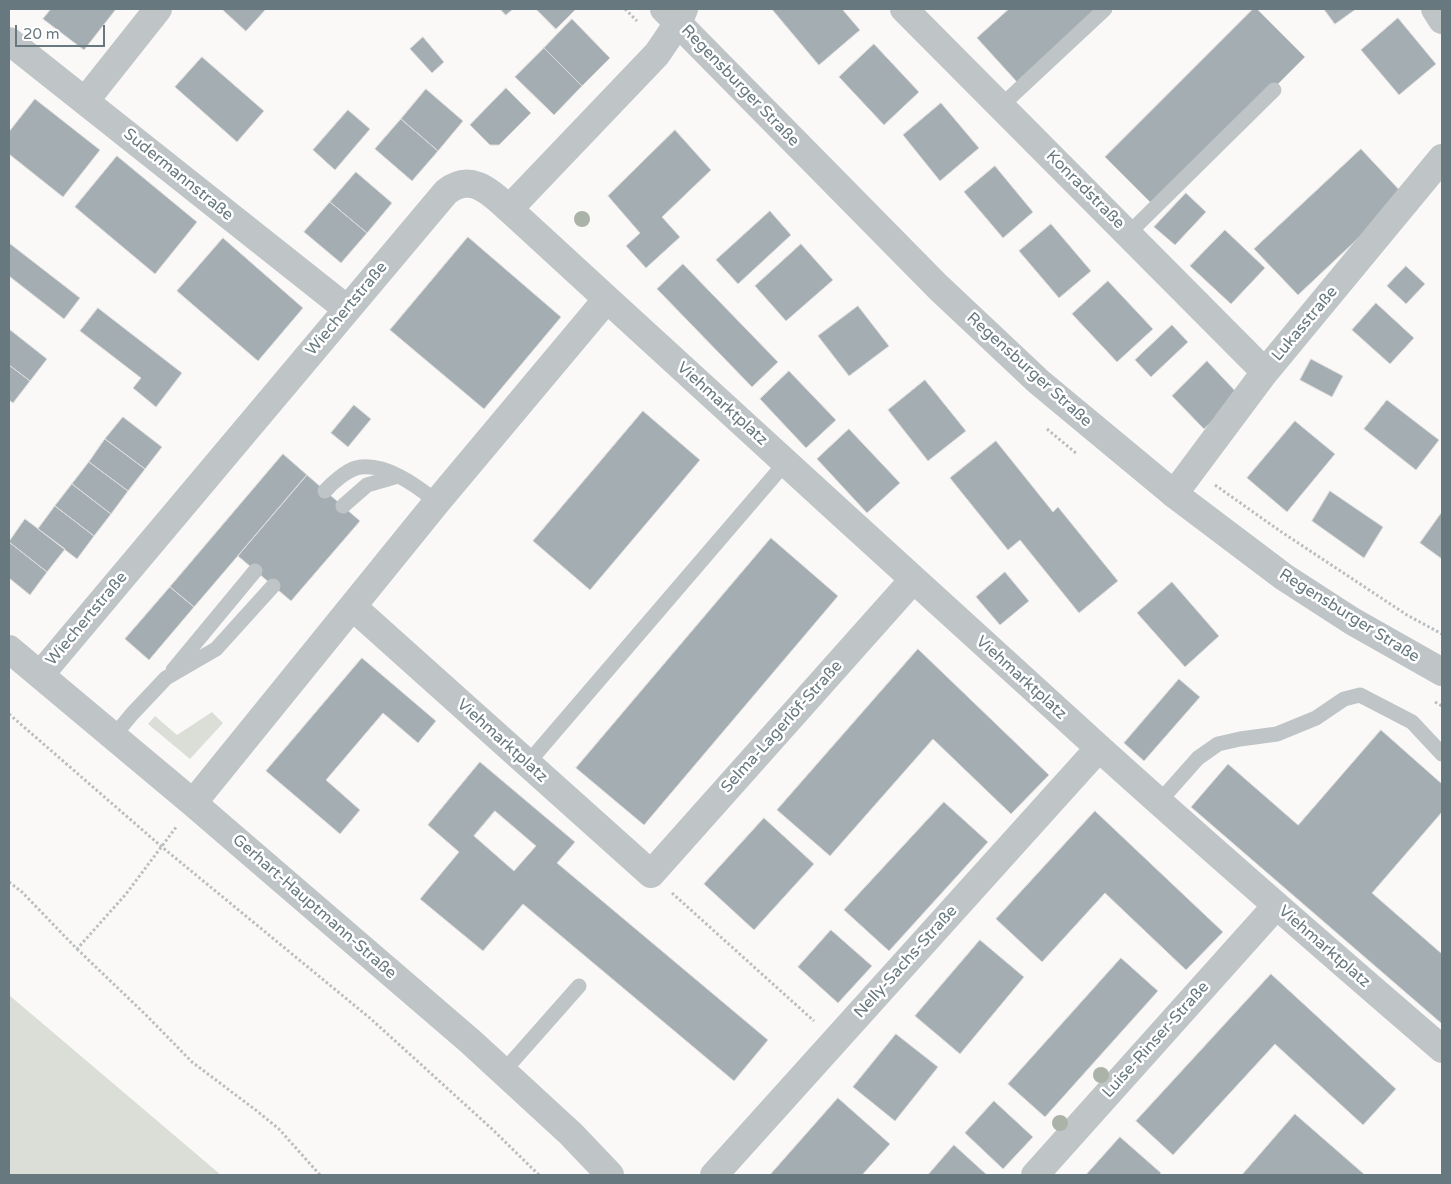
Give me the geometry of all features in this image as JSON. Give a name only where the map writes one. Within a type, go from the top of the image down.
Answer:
[{"type":"street","points":[[85,101],[158,9]]},
{"type":"street","points":[[1435,9],[1442,20]]},
{"type":"street","name":"Konradstraße","points":[[909,10],[1001,106],[1265,372]]},
{"type":"street","points":[[509,209],[657,54],[675,14]]},
{"type":"street","name":"Regensburger Straße","points":[[675,14],[938,287],[1039,382],[1174,494],[1284,577],[1352,620],[1442,672]]},
{"type":"street","name":"Sudermannstraße","points":[[9,41],[346,309]]},
{"type":"street","name":"Lukasstraße","points":[[1174,494],[1265,372],[1442,158]]},
{"type":"street","name":"Wiechertstraße","points":[[40,676],[446,192],[454,186],[473,184],[488,191],[509,209]]},
{"type":"street","name":"Viehmarktplatz","points":[[509,209],[1099,748],[1276,906],[1442,1049]]},
{"type":"street","points":[[193,803],[437,502],[607,299]]},
{"type":"street","name":"Selma-Lagerlöf-Straße","points":[[651,874],[913,580]]},
{"type":"street","name":"Viehmarktplatz","points":[[353,607],[651,874]]},
{"type":"street","name":"Gerhart-Hauptmann-Straße","points":[[9,649],[193,803],[471,1042],[571,1134],[610,1175]]},
{"type":"street","name":"Nelly-Sachs-Straße","points":[[714,1175],[1099,748]]},
{"type":"street","name":"Luise-Rinser-Straße","points":[[1035,1175],[1276,906]]},
{"type":"lane","points":[[1001,106],[1105,9]]},
{"type":"lane","points":[[1128,234],[1274,90]]},
{"type":"lane","points":[[527,764],[786,462]]},
{"type":"lane","points":[[325,491],[334,481],[356,468],[376,467],[398,476],[419,488],[437,502]]},
{"type":"lane","points":[[343,506],[367,486],[398,476]]},
{"type":"lane","points":[[113,736],[166,678],[255,571]]},
{"type":"lane","points":[[166,678],[216,649],[274,586]]},
{"type":"lane","points":[[1159,802],[1198,758],[1218,744],[1277,734],[1316,718],[1344,698],[1360,695],[1412,722],[1442,754]]},
{"type":"lane","points":[[503,1072],[579,986]]},
{"type":"path","points":[[1192,469],[1280,531],[1399,609],[1442,634]]},
{"type":"path","points":[[9,714],[162,847],[371,1019],[492,1129],[539,1175]]},
{"type":"path","points":[[77,949],[126,894],[193,803]]},
{"type":"path","points":[[651,874],[835,1040]]},
{"type":"path","points":[[9,882],[22,892],[192,1062],[279,1129],[320,1175]]},
{"type":"shaded area","points":[[212,712],[223,723],[190,759],[148,724],[155,716],[177,735]]},
{"type":"shaded area","points":[[9,995],[221,1175],[9,1175]]},
{"type":"building","points":[[51,9],[116,9],[84,50],[43,19]]},
{"type":"building","points":[[222,9],[266,9],[246,31]]},
{"type":"building","points":[[500,9],[513,9],[506,15]]},
{"type":"building","points":[[536,9],[576,9],[556,29]]},
{"type":"building","points":[[772,9],[842,9],[860,30],[819,65]]},
{"type":"building","points":[[1009,9],[1096,9],[1017,82],[977,38]]},
{"type":"building","points":[[1253,9],[1257,9],[1305,57],[1155,207],[1105,157]]},
{"type":"building","points":[[1324,9],[1356,9],[1335,24]]},
{"type":"building","points":[[1398,18],[1436,64],[1399,95],[1361,50]]},
{"type":"building","points":[[572,19],[610,58],[582,86],[544,48]]},
{"type":"building","points":[[423,37],[444,62],[432,73],[410,49]]},
{"type":"building","points":[[874,44],[919,92],[884,125],[839,77]]},
{"type":"building","points":[[544,48],[582,86],[554,115],[515,77]]},
{"type":"building","points":[[202,57],[264,111],[237,142],[175,87]]},
{"type":"building","points":[[506,88],[531,113],[499,145],[490,145],[470,125]]},
{"type":"building","points":[[426,89],[463,121],[438,151],[401,119]]},
{"type":"building","points":[[35,99],[100,150],[63,197],[9,154],[9,132]]},
{"type":"building","points":[[941,103],[979,148],[940,181],[903,135]]},
{"type":"building","points":[[348,110],[370,129],[335,170],[313,150]]},
{"type":"building","points":[[401,119],[438,151],[412,181],[375,149]]},
{"type":"building","points":[[675,130],[711,170],[662,217],[680,237],[646,268],[626,246],[640,233],[608,196]]},
{"type":"building","points":[[1361,149],[1404,195],[1298,295],[1254,249]]},
{"type":"building","points":[[117,156],[197,222],[155,274],[75,207]]},
{"type":"building","points":[[995,166],[1033,212],[1003,238],[964,192]]},
{"type":"building","points":[[356,172],[392,203],[367,233],[330,202]]},
{"type":"building","points":[[1186,193],[1206,212],[1175,245],[1154,227]]},
{"type":"building","points":[[330,202],[367,233],[341,263],[304,232]]},
{"type":"building","points":[[770,211],[791,235],[738,284],[716,260]]},
{"type":"building","points":[[1051,224],[1091,271],[1059,298],[1019,251]]},
{"type":"building","points":[[1225,230],[1265,268],[1231,304],[1190,266]]},
{"type":"building","points":[[468,237],[561,317],[484,409],[390,330]]},
{"type":"building","points":[[223,238],[303,308],[258,361],[177,291]]},
{"type":"building","points":[[9,243],[80,298],[64,319],[9,276]]},
{"type":"building","points":[[801,244],[833,280],[786,321],[755,286]]},
{"type":"building","points":[[683,264],[778,362],[752,387],[657,289]]},
{"type":"building","points":[[1406,266],[1425,284],[1406,304],[1387,286]]},
{"type":"building","points":[[1108,281],[1153,329],[1117,362],[1072,314]]},
{"type":"building","points":[[1376,303],[1414,338],[1390,364],[1352,330]]},
{"type":"building","points":[[858,306],[889,346],[849,376],[818,336]]},
{"type":"building","points":[[98,308],[182,373],[156,407],[133,388],[141,378],[80,331]]},
{"type":"building","points":[[1172,325],[1188,342],[1151,377],[1135,360]]},
{"type":"building","points":[[9,329],[47,359],[30,381],[9,365]]},
{"type":"building","points":[[1311,359],[1343,376],[1332,397],[1300,380]]},
{"type":"building","points":[[1207,361],[1239,395],[1204,429],[1172,396]]},
{"type":"building","points":[[9,365],[30,381],[13,403],[9,400]]},
{"type":"building","points":[[789,371],[836,420],[806,448],[760,399]]},
{"type":"building","points":[[925,380],[966,431],[928,461],[888,410]]},
{"type":"building","points":[[1387,400],[1439,440],[1416,470],[1364,429]]},
{"type":"building","points":[[354,405],[371,419],[348,447],[331,433]]},
{"type":"building","points":[[643,411],[700,460],[590,590],[533,541]]},
{"type":"building","points":[[123,417],[162,447],[145,469],[105,439]]},
{"type":"building","points":[[1295,421],[1335,454],[1287,512],[1247,478]]},
{"type":"building","points":[[849,429],[900,483],[867,513],[817,459]]},
{"type":"building","points":[[105,439],[145,469],[128,491],[89,462]]},
{"type":"building","points":[[996,441],[1053,512],[1058,507],[1118,581],[1079,613],[1020,540],[1008,550],[950,478]]},
{"type":"building","points":[[283,454],[307,475],[194,607],[170,587]]},
{"type":"building","points":[[89,462],[128,491],[111,514],[72,484]]},
{"type":"building","points":[[307,475],[360,521],[291,601],[238,556]]},
{"type":"building","points":[[72,484],[111,514],[94,536],[55,506]]},
{"type":"building","points":[[1330,491],[1383,527],[1364,558],[1312,521]]},
{"type":"building","points":[[55,506],[94,536],[77,559],[38,529]]},
{"type":"building","points":[[1442,512],[1442,559],[1420,543]]},
{"type":"building","points":[[25,519],[65,549],[47,572],[9,542]]},
{"type":"building","points":[[771,538],[838,596],[644,825],[576,768]]},
{"type":"building","points":[[9,542],[47,572],[30,595],[9,578]]},
{"type":"building","points":[[1005,572],[1029,601],[1000,625],[976,597]]},
{"type":"building","points":[[1172,582],[1219,636],[1185,667],[1137,613]]},
{"type":"building","points":[[170,587],[194,607],[149,660],[125,639]]},
{"type":"building","points":[[918,649],[1049,775],[1011,814],[933,739],[830,856],[777,810]]},
{"type":"building","points":[[362,658],[436,721],[418,743],[383,713],[326,780],[360,810],[340,834],[266,771]]},
{"type":"building","points":[[1179,679],[1200,697],[1144,761],[1124,743]]},
{"type":"building","points":[[1381,730],[1442,784],[1442,812],[1372,893],[1442,954],[1441,1023],[1191,807],[1228,764],[1298,825]]},
{"type":"building","points":[[480,762],[575,842],[557,863],[768,1040],[734,1081],[523,904],[483,951],[420,899],[459,852],[428,825]],"holes":[[[495,811],[536,846],[514,871],[474,836]]]},
{"type":"building","points":[[944,802],[988,842],[889,951],[844,910]]},
{"type":"building","points":[[1095,811],[1223,932],[1186,970],[1105,893],[1042,962],[996,919]]},
{"type":"building","points":[[764,818],[814,864],[754,930],[704,884]]},
{"type":"building","points":[[831,930],[872,966],[838,1003],[798,967]]},
{"type":"building","points":[[980,940],[1024,977],[960,1054],[915,1016]]},
{"type":"building","points":[[1121,958],[1158,991],[1045,1117],[1008,1084]]},
{"type":"building","points":[[1271,974],[1396,1089],[1363,1125],[1275,1044],[1173,1155],[1136,1121]]},
{"type":"building","points":[[896,1034],[938,1067],[895,1121],[853,1087]]},
{"type":"building","points":[[838,1098],[890,1144],[862,1175],[770,1175]]},
{"type":"building","points":[[994,1101],[1033,1137],[1003,1169],[965,1133]]},
{"type":"building","points":[[1295,1114],[1365,1175],[1242,1175]]},
{"type":"building","points":[[1120,1137],[1161,1173],[1159,1175],[1086,1175]]},
{"type":"building","points":[[954,1145],[987,1175],[928,1175]]}]
